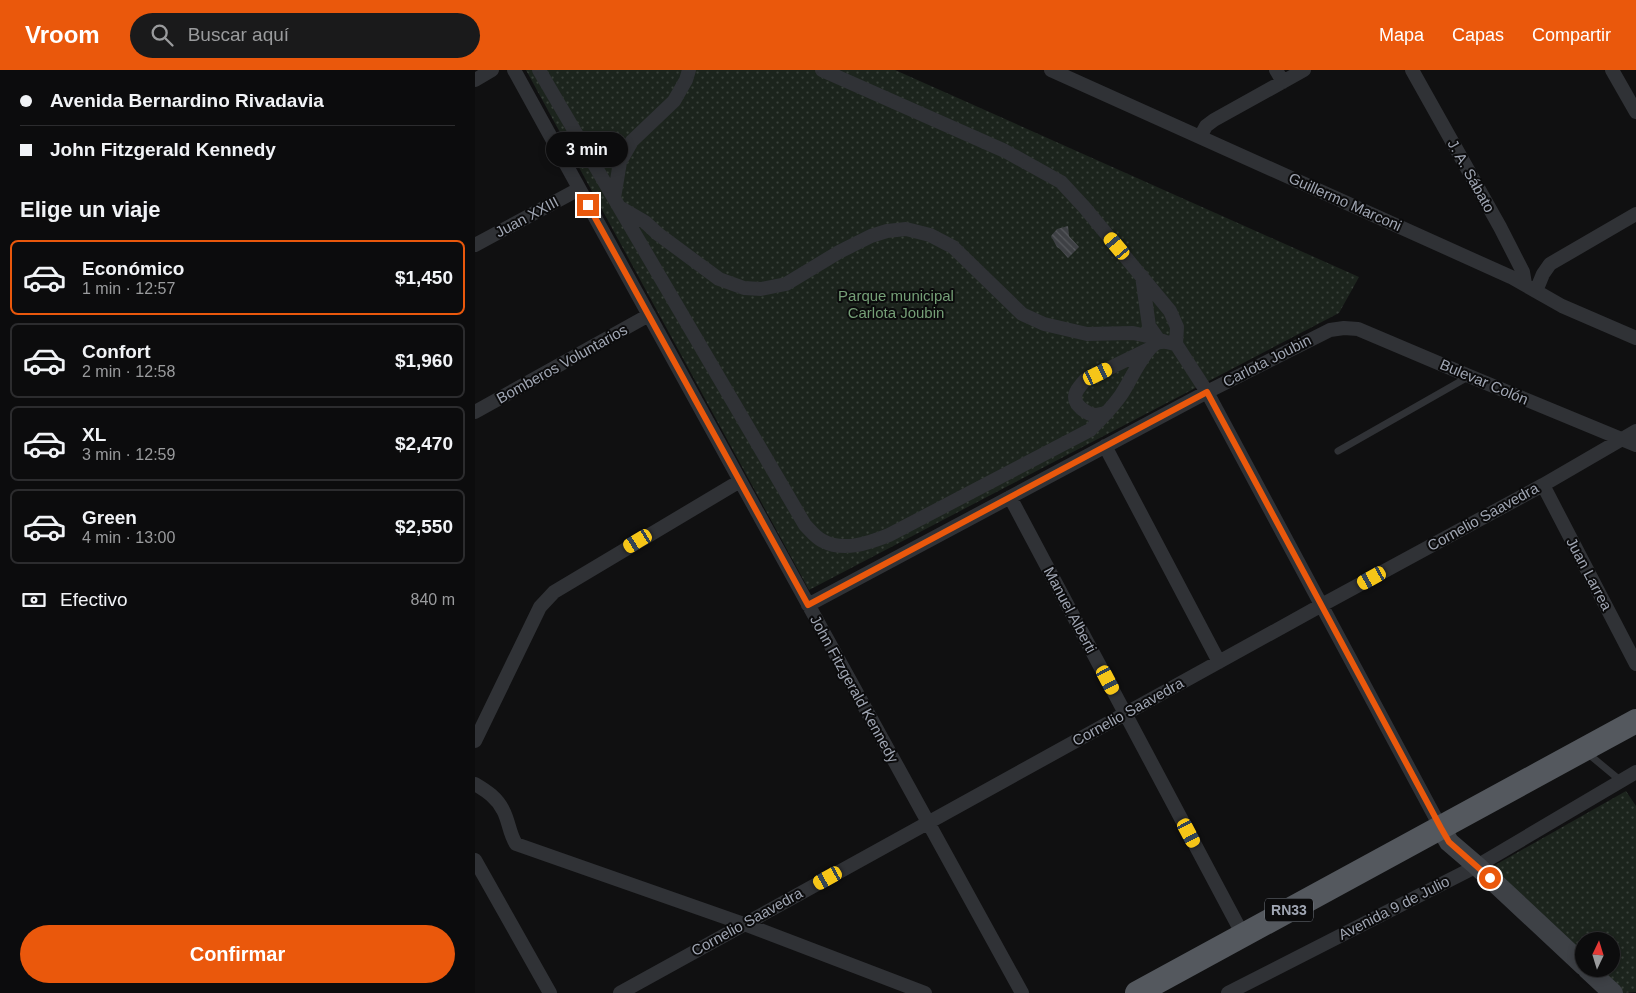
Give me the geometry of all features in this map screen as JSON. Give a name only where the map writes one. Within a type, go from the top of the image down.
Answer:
[{"type":"highway","name":"RN33","points":[[1137,993],[1636,721]]},
{"type":"main road","points":[[1441,828],[1449,842],[1575,958]]},
{"type":"main road","points":[[1597,978],[1613,993]]},
{"type":"street","points":[[475,80],[493,70]]},
{"type":"street","name":"John Fitzgerald Kennedy","points":[[514,70],[1022,993]]},
{"type":"street","points":[[539,70],[805,525],[822,541],[839,546],[864,545],[889,535],[1090,430],[1107,413],[1162,343],[1177,327],[1170,310],[1061,182],[1005,151],[822,70]]},
{"type":"street","points":[[550,70],[552,91]]},
{"type":"street","points":[[617,202],[620,162],[631,141],[674,101],[686,80],[689,70]]},
{"type":"street","name":"Guillermo Marconi","points":[[1051,70],[1530,288],[1562,306],[1636,338]]},
{"type":"street","points":[[1200,137],[1206,126],[1280,76],[1304,70]]},
{"type":"street","name":"J. A. Sábato","points":[[1412,70],[1500,227],[1530,288]]},
{"type":"street","points":[[1612,70],[1636,112]]},
{"type":"street","name":"Juan XXIII","points":[[475,245],[579,189]]},
{"type":"street","points":[[617,202],[719,279],[744,288],[761,289],[786,284],[839,252],[871,236],[887,231],[906,229],[930,235],[953,247],[1022,314],[1044,324],[1087,334],[1133,333],[1162,343]]},
{"type":"street","points":[[1530,288],[1551,264],[1636,214]]},
{"type":"street","points":[[1141,276],[1149,326],[1207,392],[1441,828]]},
{"type":"street","name":"Bomberos Voluntarios","points":[[475,412],[649,315]]},
{"type":"street","name":"Bulevar Colón","points":[[1330,330],[1358,328],[1636,445]]},
{"type":"street","name":"Carlota Joubin","points":[[808,605],[1207,392],[1330,330]]},
{"type":"street","points":[[1107,413],[1094,415],[1077,405],[1075,397],[1085,380],[1162,343]]},
{"type":"street","name":"Cornelio Saavedra","points":[[620,993],[1636,432]]},
{"type":"street","points":[[1105,446],[1219,662]]},
{"type":"street","points":[[475,741],[540,607],[553,592],[740,481]]},
{"type":"street","name":"Juan Larrea","points":[[1543,485],[1636,664]]},
{"type":"street","name":"Manuel Alberti","points":[[1010,497],[1243,935]]},
{"type":"street","name":"Avenida 9 de Julio","points":[[1228,993],[1477,866],[1636,772]]},
{"type":"street","points":[[475,784],[490,792],[504,811],[511,836],[516,844],[744,924],[925,993]]},
{"type":"street","points":[[475,860],[550,993]]},
{"type":"lane","points":[[1339,452],[1469,376]]},
{"type":"lane","points":[[1584,750],[1621,781]]},
{"type":"green space","name":"Parque municipal Carlota Joubin","points":[[526,70],[895,70],[1359,277],[1339,313],[809,590]]},
{"type":"green space","points":[[1626,791],[1636,806],[1636,992],[1623,993],[1607,978],[1620,978],[1620,932],[1575,932],[1575,948],[1490,868]]},
{"type":"building","points":[[1068,226],[1069,236],[1079,247],[1068,258],[1057,247],[1051,236],[1057,229]]},
{"type":"route","points":[[588,205],[808,605],[1207,392],[1449,842],[1490,878]]}]
